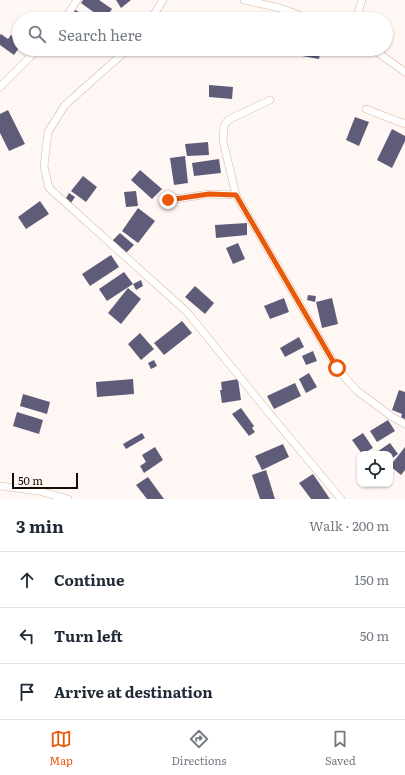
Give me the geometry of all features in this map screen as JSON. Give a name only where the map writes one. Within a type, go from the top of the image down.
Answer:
[{"type":"street","points":[[69,12],[77,0]]},
{"type":"street","points":[[155,12],[163,0]]},
{"type":"street","points":[[244,0],[291,12]]},
{"type":"street","points":[[358,12],[362,0]]},
{"type":"street","points":[[0,87],[31,56]]},
{"type":"street","points":[[120,56],[65,105],[48,132],[44,166],[49,188],[187,312],[341,499]]},
{"type":"street","points":[[383,56],[405,72]]},
{"type":"street","points":[[270,100],[228,120],[224,126],[223,141],[236,195],[337,368],[356,390],[391,416],[405,424]]},
{"type":"street","points":[[366,109],[405,124]]},
{"type":"street","points":[[168,200],[209,194],[236,195]]},
{"type":"street","points":[[0,486],[39,495],[68,499]]},
{"type":"building","points":[[83,0],[99,0],[112,9],[110,12],[93,12],[81,3]]},
{"type":"building","points":[[116,0],[131,0],[121,8]]},
{"type":"building","points":[[74,9],[79,12],[72,12]]},
{"type":"building","points":[[1,34],[8,39],[11,35],[12,36],[12,54],[0,45]]},
{"type":"building","points":[[302,56],[320,56],[319,59]]},
{"type":"building","points":[[209,85],[233,87],[232,99],[209,97]]},
{"type":"building","points":[[8,110],[25,144],[9,151],[0,133],[0,114]]},
{"type":"building","points":[[355,117],[369,122],[359,146],[346,140]]},
{"type":"building","points":[[392,129],[405,136],[405,141],[392,168],[377,160]]},
{"type":"building","points":[[208,142],[209,155],[187,156],[185,144]]},
{"type":"building","points":[[185,156],[188,183],[174,185],[170,158]]},
{"type":"building","points":[[219,159],[221,173],[194,176],[192,163]]},
{"type":"building","points":[[140,170],[162,189],[152,199],[131,180]]},
{"type":"building","points":[[83,176],[97,187],[86,202],[71,191]]},
{"type":"building","points":[[136,191],[138,206],[126,207],[124,192]]},
{"type":"building","points":[[69,193],[75,197],[71,203],[65,200]]},
{"type":"building","points":[[40,201],[49,214],[26,229],[18,217]]},
{"type":"building","points":[[138,208],[155,221],[138,243],[122,231]]},
{"type":"building","points":[[247,223],[247,235],[216,238],[215,225]]},
{"type":"building","points":[[120,233],[134,245],[126,253],[112,241]]},
{"type":"building","points":[[238,243],[245,259],[233,264],[226,248]]},
{"type":"building","points":[[111,255],[119,267],[90,286],[82,274]]},
{"type":"building","points":[[124,272],[133,284],[107,301],[99,289]]},
{"type":"building","points":[[141,280],[143,286],[136,290],[133,284]]},
{"type":"building","points":[[195,286],[214,303],[205,314],[185,297]]},
{"type":"building","points":[[128,288],[141,299],[121,324],[108,313]]},
{"type":"building","points":[[308,295],[316,296],[315,302],[307,300]]},
{"type":"building","points":[[284,298],[289,312],[270,319],[264,306]]},
{"type":"building","points":[[332,298],[338,324],[322,328],[316,302]]},
{"type":"building","points":[[182,321],[192,333],[164,355],[154,343]]},
{"type":"building","points":[[140,333],[154,349],[141,360],[128,344]]},
{"type":"building","points":[[299,337],[304,347],[285,357],[280,348]]},
{"type":"building","points":[[313,351],[317,361],[306,365],[302,356]]},
{"type":"building","points":[[154,360],[157,366],[151,369],[148,363]]},
{"type":"building","points":[[309,373],[317,387],[306,393],[299,379]]},
{"type":"building","points":[[133,379],[134,394],[97,397],[96,382]]},
{"type":"building","points":[[238,379],[241,400],[222,403],[220,390],[222,390],[221,382]]},
{"type":"building","points":[[295,383],[301,396],[274,409],[267,396]]},
{"type":"building","points":[[399,390],[405,392],[405,419],[401,418],[402,414],[392,410]]},
{"type":"building","points":[[23,394],[50,402],[47,414],[20,406]]},
{"type":"building","points":[[241,408],[254,426],[252,428],[255,432],[249,436],[232,414]]},
{"type":"building","points":[[17,412],[43,420],[39,434],[13,426]]},
{"type":"building","points":[[388,420],[395,431],[377,442],[370,431]]},
{"type":"building","points":[[142,433],[145,438],[126,449],[123,444]]},
{"type":"building","points":[[363,433],[373,448],[368,451],[360,451],[352,440]]},
{"type":"building","points":[[390,443],[398,454],[393,458],[393,451],[378,451]]},
{"type":"building","points":[[283,444],[289,457],[262,470],[255,456]]},
{"type":"building","points":[[155,447],[163,460],[144,473],[140,466],[146,462],[142,455]]},
{"type":"building","points":[[405,447],[405,470],[401,475],[393,468],[393,462]]},
{"type":"building","points":[[266,470],[275,499],[260,499],[252,475]]},
{"type":"building","points":[[313,474],[330,499],[311,499],[299,483]]},
{"type":"building","points":[[148,477],[164,499],[147,499],[136,485]]},
{"type":"route","points":[[168,200],[209,194],[236,195],[337,368]]}]
